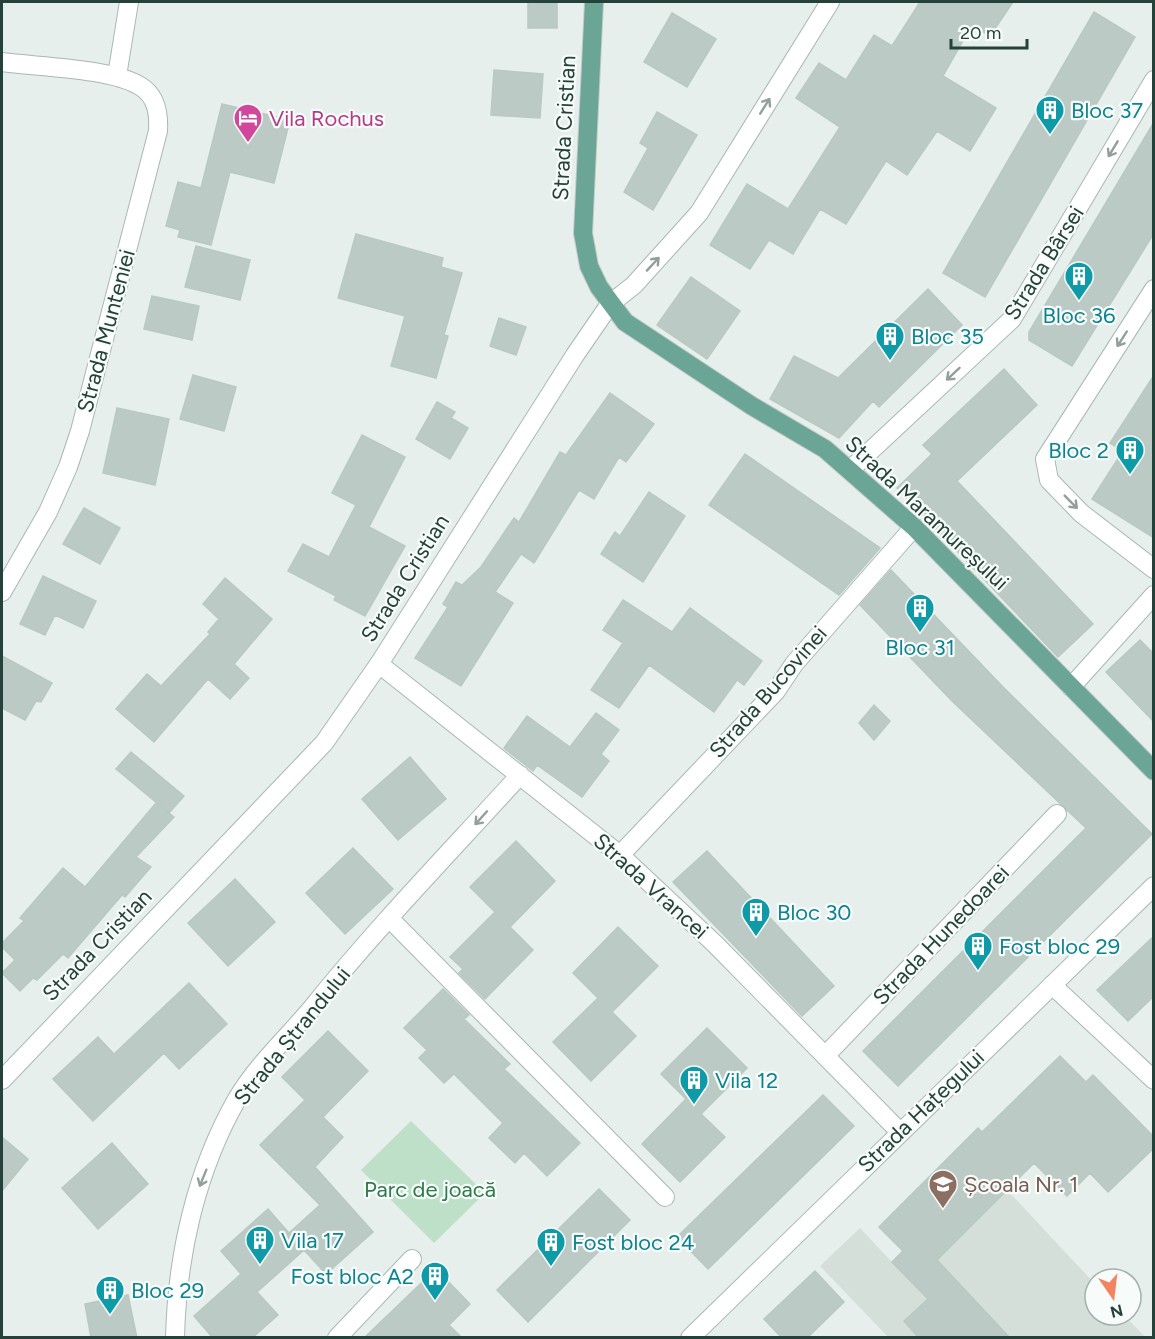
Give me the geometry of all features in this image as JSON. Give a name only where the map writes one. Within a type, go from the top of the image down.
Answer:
[{"type":"main road","name":"Strada Cristian","points":[[594,2],[583,233],[590,266],[610,304]]},
{"type":"main road","name":"Strada Maramureșului","points":[[610,304],[637,332],[825,449],[851,470],[914,527],[1154,771]]},
{"type":"street","points":[[2,62],[117,76],[129,2]]},
{"type":"street","points":[[610,304],[634,285],[699,213],[830,2]]},
{"type":"street","name":"Strada Munteniei","points":[[2,592],[48,512],[68,467],[80,431],[158,131],[159,112],[151,97],[141,87],[117,76]]},
{"type":"street","name":"Strada Bârsei","points":[[851,470],[1012,320],[1154,80]]},
{"type":"street","points":[[1154,290],[1045,459],[1049,480],[1082,513],[1154,569]]},
{"type":"street","name":"Strada Cristian","points":[[2,1080],[324,743],[379,664],[575,355],[610,304]]},
{"type":"street","name":"Strada Bucovinei","points":[[620,855],[776,691],[794,663],[914,527]]},
{"type":"street","points":[[1071,687],[1154,595]]},
{"type":"street","name":"Strada Vrancei","points":[[379,664],[620,855],[715,944],[900,1132]]},
{"type":"street","name":"Strada Ștrandului","points":[[175,1338],[180,1269],[188,1224],[200,1185],[238,1098],[329,985],[520,775]]},
{"type":"street","name":"Strada Hunedoarei","points":[[825,1056],[1057,814]]},
{"type":"street","name":"Strada Hațegului","points":[[690,1338],[1154,886]]},
{"type":"street","points":[[390,920],[665,1197]]},
{"type":"street","points":[[1052,985],[1154,1080]]},
{"type":"street","points":[[337,1338],[412,1259]]},
{"type":"shaded area","points":[[1007,1190],[1083,1271],[1083,1327],[1135,1327],[1145,1337],[888,1337],[820,1266],[860,1228],[906,1277]]},
{"type":"green space","name":"Parc de joacă","points":[[411,1121],[485,1193],[434,1243],[361,1170]]},
{"type":"building","points":[[528,2],[557,2],[557,28],[528,28]]},
{"type":"building","points":[[920,2],[1013,2],[990,36],[972,25],[943,76],[996,108],[970,151],[937,131],[907,175],[886,161],[846,224],[820,209],[793,254],[769,240],[750,269],[710,245],[747,184],[788,209],[840,127],[796,98],[819,63],[846,80],[874,35],[892,46]]},
{"type":"building","name":"Bloc 37","points":[[1094,12],[1135,37],[985,297],[943,273]]},
{"type":"building","points":[[672,13],[716,39],[687,87],[644,62]]},
{"type":"building","points":[[494,70],[543,74],[540,118],[491,115]]},
{"type":"building","points":[[222,104],[290,120],[274,183],[230,172],[211,245],[178,237],[180,230],[166,226],[178,182],[201,188]]},
{"type":"building","points":[[657,112],[697,135],[653,210],[624,192],[648,148],[640,143]]},
{"type":"building","name":"Bloc 36","points":[[1154,122],[1154,233],[1072,366],[1029,340],[1029,332]]},
{"type":"building","points":[[356,234],[443,258],[441,267],[462,273],[444,335],[448,336],[436,378],[391,366],[405,316],[338,298]]},
{"type":"building","points":[[196,246],[250,260],[240,300],[185,287]]},
{"type":"building","points":[[691,277],[740,311],[707,359],[657,325]]},
{"type":"building","name":"Bloc 35","points":[[928,289],[962,325],[879,407],[873,401],[839,438],[770,399],[794,356],[838,378]]},
{"type":"building","points":[[152,296],[199,306],[192,340],[144,329]]},
{"type":"building","points":[[499,318],[526,327],[516,355],[490,346]]},
{"type":"building","points":[[1004,369],[1037,405],[957,481],[1093,624],[1058,657],[897,488],[932,454],[923,445]]},
{"type":"building","points":[[193,375],[236,387],[224,431],[180,419]]},
{"type":"building","name":"Bloc 2","points":[[1154,375],[1154,538],[1092,499],[1123,451],[1110,443]]},
{"type":"building","points":[[610,393],[654,424],[626,462],[619,457],[594,499],[579,490],[534,563],[521,554],[495,592],[513,603],[461,686],[415,658],[448,607],[443,604],[456,582],[462,585],[481,567],[514,518],[519,522],[560,452],[566,455]]},
{"type":"building","points":[[437,402],[455,412],[451,418],[468,428],[450,459],[416,439]]},
{"type":"building","points":[[117,408],[169,419],[155,485],[103,473]]},
{"type":"building","points":[[362,435],[405,457],[369,527],[405,546],[365,616],[334,600],[336,596],[288,571],[303,544],[329,557],[356,505],[332,493]]},
{"type":"building","points":[[745,454],[880,548],[839,595],[709,505]]},
{"type":"building","points":[[649,492],[685,516],[643,582],[601,554],[615,532],[620,536]]},
{"type":"building","points":[[84,508],[120,528],[100,564],[63,544]]},
{"type":"building","points":[[891,570],[1004,688],[1152,834],[898,1086],[863,1051],[1086,828],[952,701],[860,605]]},
{"type":"building","points":[[43,576],[96,601],[83,628],[55,615],[45,635],[20,624]]},
{"type":"building","points":[[225,578],[272,619],[234,664],[249,678],[230,699],[208,679],[154,742],[116,709],[147,674],[161,686],[210,634],[208,632],[219,619],[203,604]]},
{"type":"building","points":[[623,600],[672,632],[690,608],[762,661],[744,685],[737,680],[714,712],[649,665],[619,708],[591,690],[623,643],[603,630]]},
{"type":"building","points":[[1140,640],[1154,654],[1154,722],[1106,672]]},
{"type":"building","points":[[2,656],[52,683],[41,702],[36,701],[25,720],[2,708]]},
{"type":"building","points":[[874,705],[890,721],[874,740],[859,723]]},
{"type":"building","points":[[596,713],[619,730],[601,754],[609,761],[582,797],[537,765],[533,771],[504,748],[527,716],[570,747]]},
{"type":"building","points":[[131,752],[184,796],[169,813],[116,769]]},
{"type":"building","points":[[410,757],[446,799],[398,840],[362,799]]},
{"type":"building","points":[[156,803],[174,817],[136,857],[151,867],[125,897],[122,895],[68,958],[63,954],[37,980],[33,978],[20,991],[2,973],[15,960],[2,947],[2,943],[24,921],[20,918],[63,868],[85,887]]},
{"type":"building","points":[[516,841],[555,881],[510,927],[533,950],[485,999],[459,973],[463,969],[450,957],[495,912],[470,887]]},
{"type":"building","points":[[353,848],[393,889],[345,934],[306,893]]},
{"type":"building","name":"Bloc 30","points":[[707,851],[834,986],[802,1016],[673,882]]},
{"type":"building","points":[[235,879],[275,922],[228,966],[188,923]]},
{"type":"building","points":[[618,927],[658,966],[612,1012],[636,1036],[591,1081],[553,1042],[598,998],[573,973]]},
{"type":"building","points":[[1154,936],[1154,996],[1128,1021],[1097,990]]},
{"type":"building","points":[[189,983],[227,1024],[179,1069],[164,1053],[93,1121],[53,1079],[98,1037],[114,1054]]},
{"type":"building","points":[[443,989],[469,1015],[464,1019],[510,1064],[504,1069],[580,1143],[547,1176],[524,1153],[515,1163],[489,1138],[503,1123],[454,1074],[444,1083],[419,1058],[427,1050],[404,1028]]},
{"type":"building","name":"Vila 12","points":[[707,1028],[747,1068],[701,1114],[725,1137],[680,1182],[642,1144],[686,1099],[661,1074]]},
{"type":"building","points":[[328,1031],[368,1071],[323,1117],[343,1137],[315,1167],[373,1232],[326,1274],[304,1250],[257,1292],[278,1315],[252,1338],[213,1338],[194,1316],[241,1274],[221,1251],[268,1209],[289,1233],[320,1205],[260,1145],[305,1100],[282,1077]]},
{"type":"building","points":[[1060,1056],[1086,1082],[1093,1075],[1154,1137],[1154,1148],[1108,1192],[1090,1173],[1067,1196],[1034,1163],[937,1260],[1010,1338],[919,1338],[904,1321],[928,1299],[892,1262],[903,1251],[879,1227],[978,1128],[982,1132]]},
{"type":"building","points":[[823,1095],[854,1126],[708,1269],[677,1237]]},
{"type":"building","points":[[2,1137],[28,1159],[2,1191]]},
{"type":"building","points":[[112,1143],[148,1184],[98,1229],[62,1188]]},
{"type":"building","name":"Fost bloc 24","points":[[599,1189],[630,1220],[528,1322],[497,1290]]},
{"type":"building","name":"Fost bloc A2","points":[[436,1269],[470,1304],[449,1325],[462,1338],[364,1338]]},
{"type":"building","points":[[815,1271],[844,1302],[807,1338],[782,1338],[764,1319]]},
{"type":"building","name":"Bloc 29","points":[[128,1295],[137,1338],[91,1338],[85,1304]]},
{"type":"place","name":"Bloc 37","points":[[1050,136]]},
{"type":"place","name":"Vila Rochus","points":[[248,144]]},
{"type":"place","name":"Bloc 36","points":[[1079,302]]},
{"type":"place","name":"Bloc 35","points":[[890,362]]},
{"type":"place","name":"Bloc 2","points":[[1130,476]]},
{"type":"place","name":"Bloc 31","points":[[920,634]]},
{"type":"place","name":"Bloc 30","points":[[756,938]]},
{"type":"place","name":"Fost bloc 29","points":[[978,972]]},
{"type":"place","name":"Vila 12","points":[[694,1106]]},
{"type":"place","name":"Școala Nr. 1","points":[[943,1210]]},
{"type":"place","name":"Vila 17","points":[[260,1266]]},
{"type":"place","name":"Fost bloc 24","points":[[551,1268]]},
{"type":"place","name":"Fost bloc A2","points":[[435,1302]]},
{"type":"place","name":"Bloc 29","points":[[110,1316]]}]
